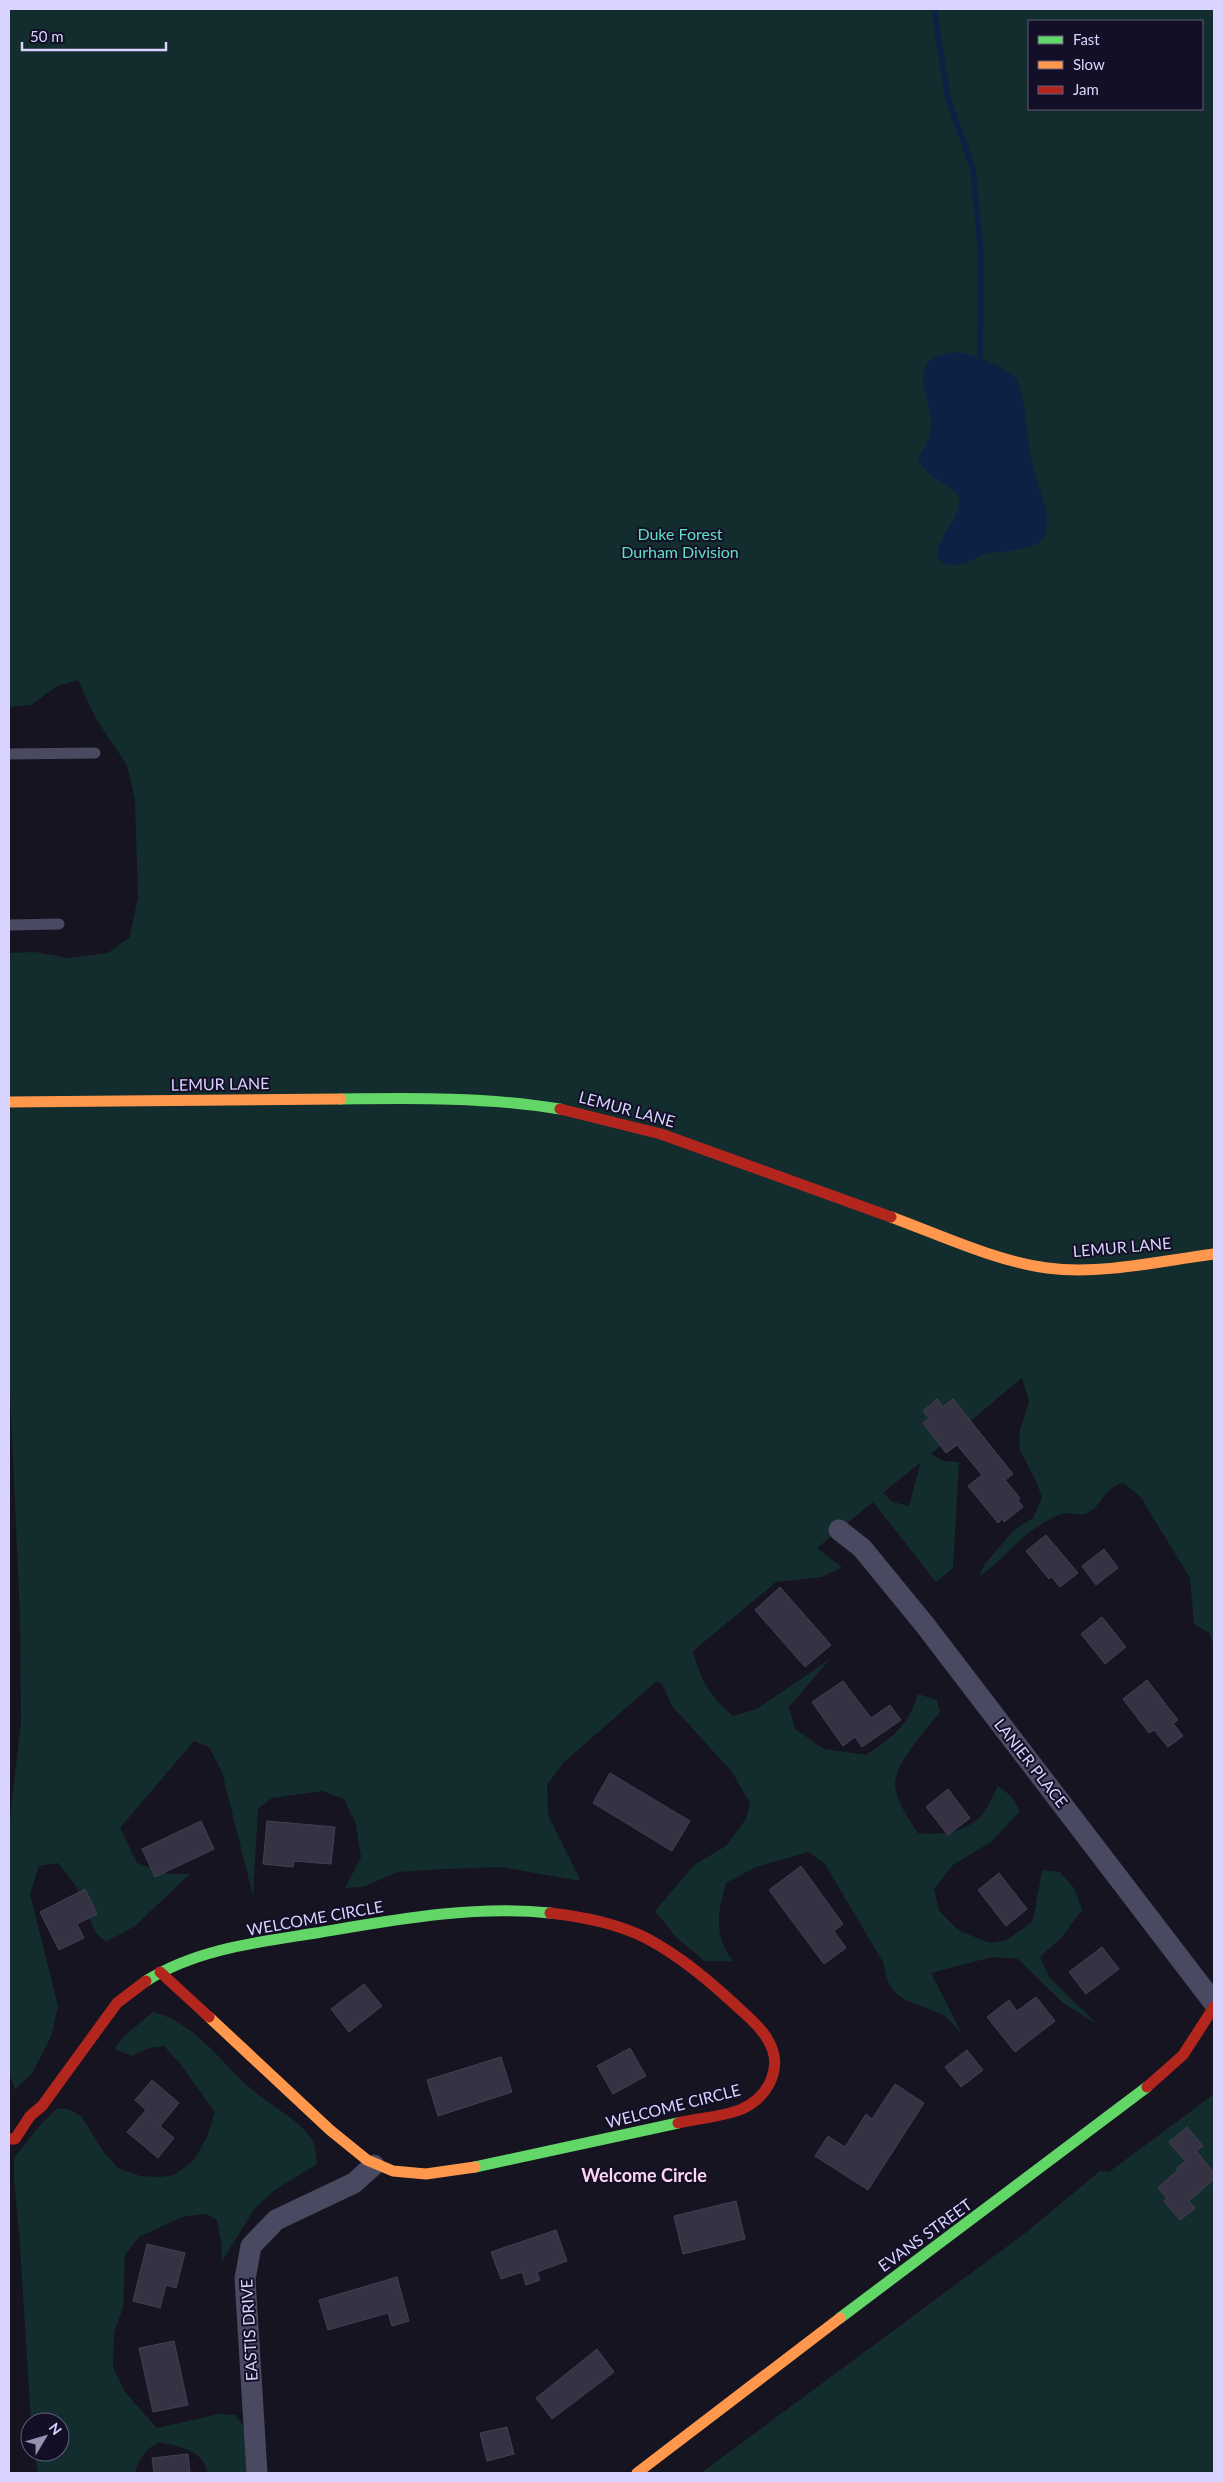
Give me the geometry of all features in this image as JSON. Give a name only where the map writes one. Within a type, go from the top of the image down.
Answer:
[{"type":"street","name":"LEMUR LANE","points":[[9,1102],[455,1098],[518,1102],[577,1112],[661,1134],[1008,1259],[1046,1268],[1092,1270],[1214,1254]]},
{"type":"street","name":"LANIER PLACE","points":[[839,1530],[862,1548],[925,1625],[1214,2002]]},
{"type":"street","name":"WELCOME CIRCLE","points":[[9,2139],[15,2139],[30,2116],[42,2106],[116,2003],[129,1992],[160,1972],[206,1954],[376,1923],[440,1915],[536,1910],[606,1923],[651,1941],[729,1999],[771,2044],[776,2065],[770,2084],[759,2099],[741,2109],[489,2165],[410,2174],[374,2165],[330,2130],[160,1972]]},
{"type":"street","name":"EVANS STREET","points":[[637,2473],[849,2311],[1039,2171],[1166,2072],[1188,2048],[1214,2007]]},
{"type":"street","name":"EASTIS DRIVE","points":[[257,2473],[245,2279],[251,2246],[276,2220],[354,2183],[374,2165]]},
{"type":"lane","points":[[9,754],[95,753]]},
{"type":"lane","points":[[9,925],[59,924]]},
{"type":"green space","name":"Duke Forest Durham Division","points":[[9,9],[1214,9],[1214,1644],[1209,1633],[1194,1624],[1190,1578],[1140,1496],[1123,1483],[1110,1489],[1096,1507],[1085,1514],[1068,1513],[1050,1519],[1025,1536],[979,1576],[984,1565],[1014,1530],[1033,1518],[1042,1498],[1037,1483],[1019,1448],[1020,1430],[1029,1402],[1022,1378],[931,1454],[943,1461],[959,1462],[953,1568],[936,1582],[873,1502],[817,1548],[842,1567],[822,1577],[776,1582],[693,1651],[707,1687],[718,1702],[733,1716],[757,1709],[830,1659],[789,1707],[795,1729],[824,1749],[866,1755],[892,1736],[904,1723],[918,1694],[937,1700],[940,1712],[906,1756],[896,1776],[895,1784],[900,1803],[918,1833],[944,1833],[969,1825],[983,1814],[998,1786],[1011,1796],[1020,1811],[991,1842],[953,1865],[934,1889],[939,1911],[958,1930],[989,1943],[1007,1940],[1033,1921],[1042,1870],[1060,1872],[1074,1888],[1082,1910],[1061,1938],[1040,1957],[1050,1978],[1097,2024],[1063,2003],[1018,1959],[992,1957],[931,1973],[962,2034],[943,2015],[904,1999],[891,1987],[886,1977],[884,1964],[825,1864],[808,1852],[756,1867],[726,1883],[719,1914],[719,1924],[722,1942],[733,1961],[704,1961],[676,1937],[655,1911],[694,1865],[726,1846],[746,1819],[750,1803],[732,1772],[672,1706],[662,1684],[657,1681],[564,1762],[547,1785],[548,1815],[581,1881],[501,1867],[398,1872],[363,1887],[345,1888],[361,1857],[356,1824],[344,1799],[322,1791],[272,1798],[258,1809],[253,1896],[222,1772],[209,1747],[194,1741],[120,1828],[137,1863],[170,1874],[190,1874],[135,1926],[106,1942],[96,1933],[76,1886],[58,1863],[39,1866],[30,1894],[58,2006],[51,2037],[31,2075],[15,2089],[9,2074],[9,1826],[21,1723],[20,1616],[9,1371],[9,1110],[11,1109],[9,1084],[9,953],[35,952],[69,958],[108,953],[130,937],[138,897],[135,800],[127,765],[96,719],[78,680],[57,686],[31,705],[9,707]],"holes":[[[921,1462],[909,1506],[893,1502],[883,1493]]]},
{"type":"green space","points":[[153,2012],[181,2024],[205,2043],[256,2093],[301,2126],[315,2146],[317,2164],[275,2190],[255,2208],[221,2263],[222,2246],[217,2220],[205,2214],[182,2217],[139,2237],[125,2255],[123,2308],[114,2332],[113,2367],[125,2392],[157,2428],[219,2414],[235,2415],[247,2430],[249,2473],[208,2473],[201,2459],[189,2450],[159,2442],[143,2455],[135,2473],[38,2473],[36,2462],[70,2462],[70,2412],[30,2412],[14,2158],[41,2124],[56,2109],[68,2109],[81,2116],[103,2151],[118,2168],[140,2176],[159,2177],[174,2175],[194,2160],[207,2137],[215,2112],[181,2065],[164,2046],[149,2048],[132,2056],[114,2049],[124,2036]]},
{"type":"green space","points":[[1214,2094],[1214,2473],[701,2473],[1024,2234],[1100,2171],[1109,2172]]},
{"type":"water","points":[[952,352],[969,354],[993,363],[1015,376],[1022,393],[1032,465],[1047,513],[1046,536],[1034,545],[986,554],[958,565],[945,563],[939,559],[938,551],[957,513],[958,494],[931,475],[918,459],[928,440],[931,425],[923,381],[926,366],[938,356]]},
{"type":"building","points":[[937,1399],[943,1407],[953,1399],[1013,1474],[1005,1480],[1020,1498],[1018,1500],[1023,1507],[1004,1522],[1002,1519],[998,1523],[968,1486],[982,1475],[957,1445],[946,1453],[923,1423],[929,1418],[923,1411]]},
{"type":"building","points":[[1046,1535],[1078,1573],[1060,1587],[1052,1577],[1049,1579],[1026,1551]]},
{"type":"building","points":[[1104,1549],[1118,1568],[1096,1585],[1082,1566]]},
{"type":"building","points":[[780,1587],[831,1645],[805,1667],[755,1610]]},
{"type":"building","points":[[1102,1617],[1126,1647],[1105,1664],[1081,1634]]},
{"type":"building","points":[[1147,1680],[1178,1720],[1173,1723],[1183,1736],[1168,1747],[1154,1730],[1149,1733],[1123,1699]]},
{"type":"building","points":[[843,1681],[871,1718],[890,1705],[901,1720],[862,1747],[855,1737],[843,1746],[812,1702]]},
{"type":"building","points":[[610,1773],[690,1821],[672,1851],[593,1803]]},
{"type":"building","points":[[948,1789],[970,1818],[948,1835],[926,1807]]},
{"type":"building","points":[[201,1821],[214,1849],[155,1877],[142,1849]]},
{"type":"building","points":[[267,1821],[335,1827],[331,1864],[294,1861],[293,1867],[263,1864]]},
{"type":"building","points":[[801,1866],[843,1924],[834,1931],[846,1948],[824,1964],[769,1890]]},
{"type":"building","points":[[999,1873],[1027,1909],[1006,1926],[978,1890]]},
{"type":"building","points":[[85,1889],[97,1914],[77,1924],[84,1938],[59,1950],[40,1912]]},
{"type":"building","points":[[1102,1947],[1119,1969],[1086,1994],[1069,1972]]},
{"type":"building","points":[[364,1984],[382,2006],[349,2032],[331,2009]]},
{"type":"building","points":[[1036,1997],[1055,2021],[1015,2052],[987,2017],[1009,2000],[1017,2011]]},
{"type":"building","points":[[630,2048],[646,2076],[613,2094],[597,2066]]},
{"type":"building","points":[[967,2050],[983,2070],[961,2087],[945,2067]]},
{"type":"building","points":[[501,2057],[512,2092],[438,2116],[427,2080]]},
{"type":"building","points":[[152,2080],[179,2103],[160,2126],[174,2138],[158,2158],[127,2132],[146,2110],[135,2100]]},
{"type":"building","points":[[895,2084],[924,2103],[868,2190],[815,2156],[828,2136],[845,2147],[866,2114],[872,2119]]},
{"type":"building","points":[[1187,2127],[1203,2146],[1196,2151],[1214,2173],[1214,2179],[1189,2201],[1195,2208],[1180,2220],[1164,2201],[1167,2198],[1158,2188],[1185,2161],[1169,2142]]},
{"type":"building","points":[[736,2201],[745,2239],[683,2254],[674,2216]]},
{"type":"building","points":[[556,2230],[567,2261],[537,2272],[540,2280],[526,2285],[522,2272],[501,2279],[491,2252]]},
{"type":"building","points":[[147,2244],[185,2253],[176,2288],[166,2285],[160,2308],[133,2301]]},
{"type":"building","points":[[397,2277],[409,2321],[392,2326],[388,2313],[328,2330],[319,2300]]},
{"type":"building","points":[[174,2341],[188,2405],[153,2412],[139,2348]]},
{"type":"building","points":[[597,2349],[614,2372],[552,2419],[536,2398]]},
{"type":"building","points":[[507,2427],[514,2454],[487,2461],[480,2433]]},
{"type":"building","points":[[188,2454],[190,2473],[154,2473],[152,2458]]},
{"type":"waterway","points":[[934,9],[948,98],[973,169],[981,256],[980,364]]},
{"type":"traffic: fast","points":[[341,1099],[478,1100],[560,1109]]},
{"type":"traffic: fast","points":[[146,1981],[165,1970],[207,1954],[272,1940],[374,1923],[462,1912],[521,1911],[550,1913]]},
{"type":"traffic: fast","points":[[840,2318],[1147,2087]]},
{"type":"traffic: fast","points":[[475,2167],[678,2123]]},
{"type":"traffic: slow","points":[[9,1102],[341,1099]]},
{"type":"traffic: slow","points":[[891,1217],[988,1254],[1027,1265],[1047,1268],[1089,1270],[1214,1254]]},
{"type":"traffic: slow","points":[[209,2017],[330,2130],[367,2160],[393,2171],[426,2174],[475,2167]]},
{"type":"traffic: slow","points":[[637,2473],[840,2318]]},
{"type":"traffic: jam","points":[[560,1109],[661,1134],[891,1217]]},
{"type":"traffic: jam","points":[[550,1913],[611,1925],[635,1933],[659,1945],[709,1981],[753,2021],[766,2036],[773,2050],[774,2070],[771,2080],[760,2097],[735,2112],[678,2123]]},
{"type":"traffic: jam","points":[[160,1972],[209,2017]]},
{"type":"traffic: jam","points":[[9,2139],[15,2139],[30,2116],[42,2106],[117,2003],[146,1981]]},
{"type":"traffic: jam","points":[[1147,2087],[1183,2055],[1214,2007]]},
{"type":"district","name":"Welcome Circle","points":[[644,2176]]}]
